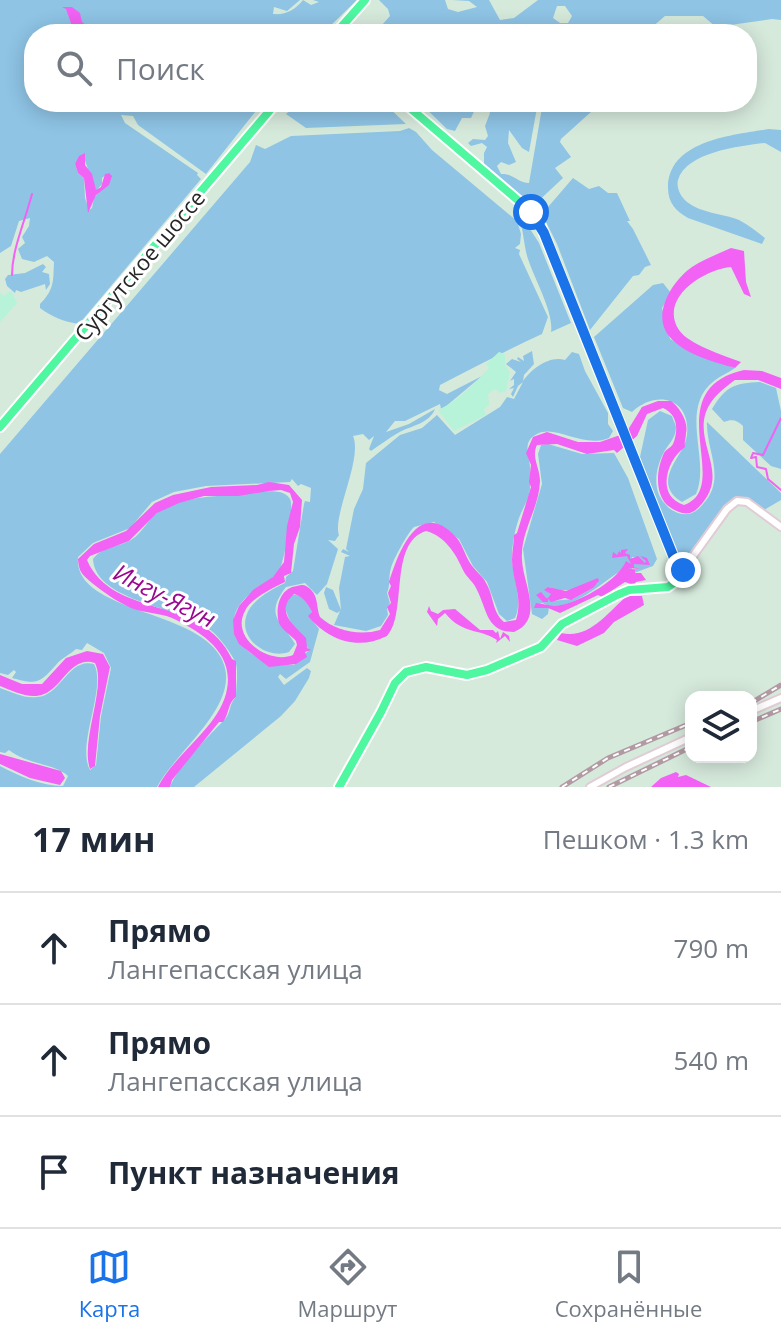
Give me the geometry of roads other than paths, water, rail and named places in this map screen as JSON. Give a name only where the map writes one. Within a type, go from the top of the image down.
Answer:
[{"type":"main road","points":[[345,24],[365,0]]},
{"type":"main road","name":"Сургутское шоссе","points":[[0,427],[268,112]]},
{"type":"main road","points":[[343,786],[395,683],[406,672],[426,667],[467,675],[487,670],[543,646],[562,624],[617,595],[629,590],[668,587],[683,570],[674,558],[538,220],[415,112]]},
{"type":"street","points":[[683,570],[727,509],[737,501],[747,502],[781,527]]},
{"type":"street","points":[[757,708],[781,698]]},
{"type":"street","points":[[590,787],[685,740]]},
{"type":"waterway","points":[[12,275],[16,246],[32,194]]},
{"type":"waterway","points":[[781,418],[763,455],[753,453],[751,458],[756,457],[757,467],[766,469],[768,479],[781,490]]},
{"type":"railway","points":[[757,699],[781,685]]},
{"type":"railway","points":[[757,719],[781,709]]},
{"type":"railway","points":[[562,787],[608,758],[685,726]]},
{"type":"railway","points":[[609,787],[685,750]]},
{"type":"water label","name":"Ингу-Ягун","points":[[165,595]]}]
